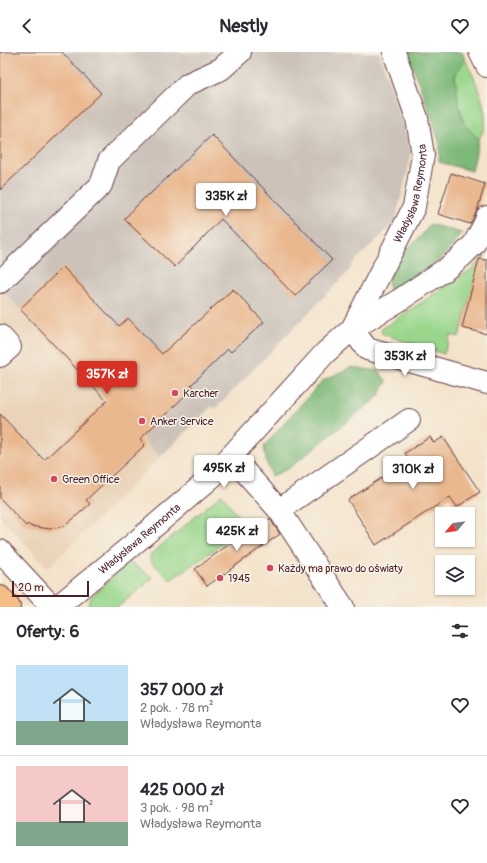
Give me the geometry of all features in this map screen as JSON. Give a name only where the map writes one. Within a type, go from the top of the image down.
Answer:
[{"type":"main road","points":[[0,597],[9,607]]},
{"type":"street","points":[[0,282],[101,185],[109,161],[188,84],[221,69],[240,52]]},
{"type":"street","name":"Władysława Reymonta","points":[[352,329],[414,207],[423,155],[417,118],[394,52]]},
{"type":"street","points":[[480,52],[487,66]]},
{"type":"street","name":"Władysława Reymonta","points":[[57,607],[213,476],[325,353],[352,329],[446,270],[474,244],[487,220]]},
{"type":"street","points":[[352,329],[367,349],[487,383]]},
{"type":"street","points":[[0,336],[10,347],[0,356]]},
{"type":"street","points":[[279,510],[409,420]]},
{"type":"street","points":[[231,456],[279,510],[344,607]]},
{"type":"street","points":[[0,551],[52,607]]},
{"type":"shaded area","points":[[0,52],[379,52],[412,153],[395,222],[353,263],[349,271],[215,409],[212,406],[160,457],[0,288]]},
{"type":"shaded area","points":[[0,288],[160,457],[48,568],[0,517]]},
{"type":"green space","points":[[407,52],[462,52],[465,59],[455,76],[458,101],[464,124],[479,139],[472,171],[439,162],[440,145],[433,121]]},
{"type":"green space","points":[[465,59],[476,83],[484,109],[485,127],[479,139],[464,124],[458,101],[455,76]]},
{"type":"green space","points":[[430,224],[462,233],[444,256],[422,273],[389,292],[388,279],[402,254],[421,236]]},
{"type":"green space","points":[[486,252],[473,285],[459,337],[450,335],[444,354],[383,334],[380,331],[472,269]]},
{"type":"green space","points":[[351,367],[379,371],[387,382],[378,397],[288,469],[272,476],[266,461],[264,446],[322,381]]},
{"type":"green space","points":[[222,494],[246,528],[170,580],[150,560],[150,555]]},
{"type":"green space","points":[[130,562],[153,578],[118,607],[87,607],[92,596]]},
{"type":"building","points":[[0,52],[62,52],[101,93],[0,190]]},
{"type":"building","points":[[212,135],[332,260],[295,296],[221,219],[175,267],[124,219],[148,194],[149,195]]},
{"type":"building","points":[[451,173],[485,184],[477,211],[470,224],[438,214]]},
{"type":"building","points":[[479,259],[487,260],[487,334],[462,328]]},
{"type":"building","points":[[63,267],[119,326],[128,318],[162,354],[233,289],[264,322],[231,352],[228,349],[191,385],[193,388],[140,439],[145,445],[86,500],[90,504],[65,526],[50,529],[30,526],[28,524],[26,526],[0,498],[0,414],[44,460],[107,401],[20,309]]},
{"type":"building","points":[[430,437],[434,443],[443,437],[480,492],[457,507],[450,497],[376,545],[348,500],[409,460],[405,453]]},
{"type":"building","points":[[270,519],[280,534],[207,586],[195,569],[224,548]]},
{"type":"place","name":"Karcher","points":[[175,393]]},
{"type":"place","name":"Anker Service","points":[[142,421]]},
{"type":"place","name":"Green Office","points":[[54,479]]},
{"type":"place","name":"Każdy ma prawo do oświaty","points":[[270,568]]},
{"type":"place","name":"1945","points":[[220,578]]}]
